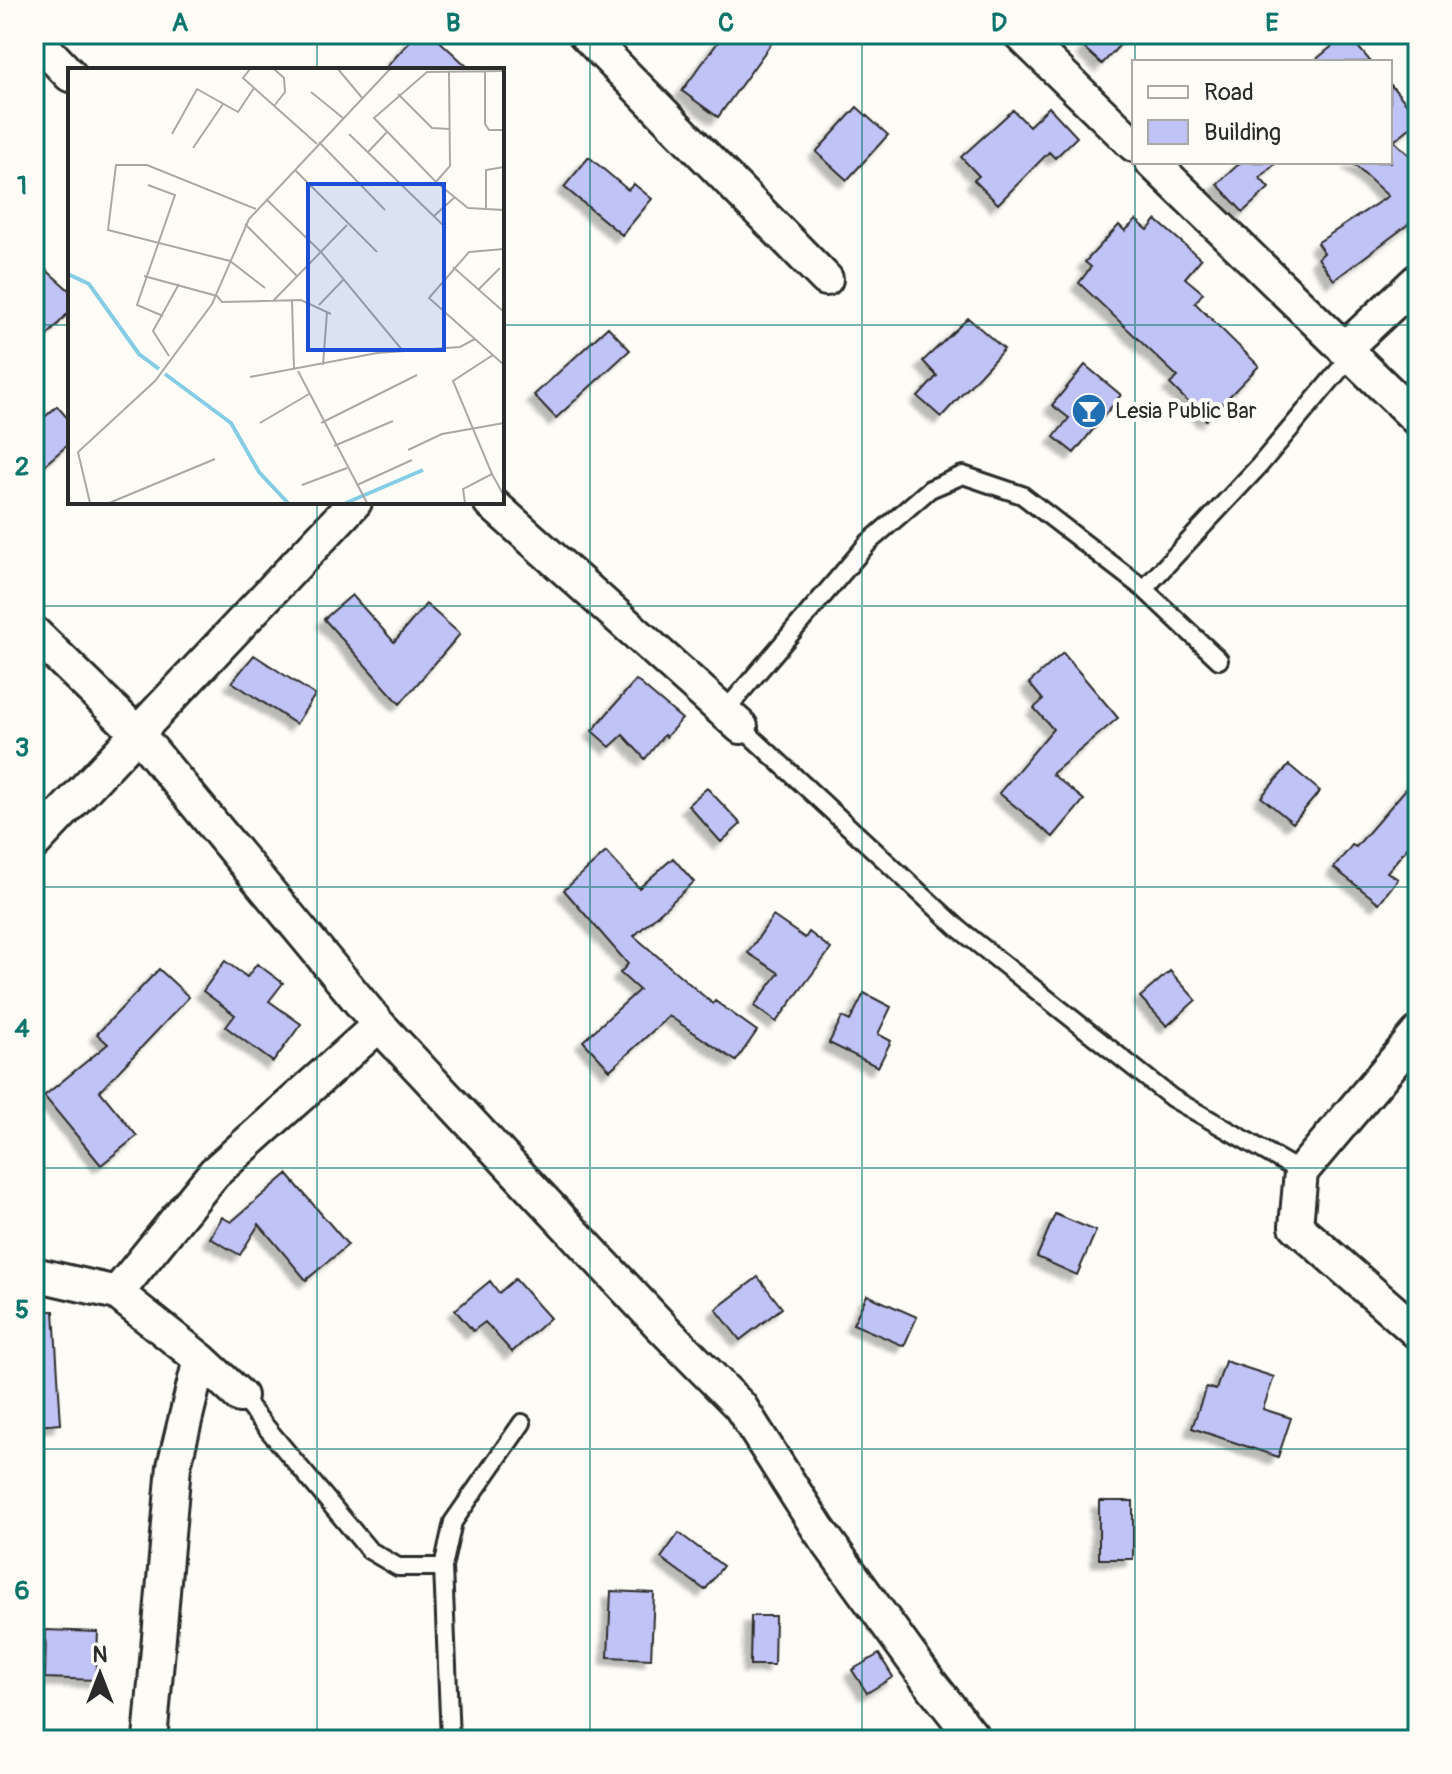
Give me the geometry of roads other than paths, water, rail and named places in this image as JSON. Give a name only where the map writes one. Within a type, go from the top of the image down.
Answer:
[{"type":"street","points":[[585,34],[826,279]]},
{"type":"street","points":[[1020,34],[1132,143]]},
{"type":"street","points":[[34,37],[68,73]]},
{"type":"street","points":[[1154,164],[1418,420]]},
{"type":"street","points":[[1348,352],[1418,280]]},
{"type":"street","points":[[34,843],[353,504]]},
{"type":"street","points":[[492,504],[732,720]]},
{"type":"street","points":[[34,633],[138,734],[379,1025],[740,1406],[819,1530],[975,1740]]},
{"type":"street","points":[[117,1293],[214,1173],[379,1025]]},
{"type":"street","points":[[1418,1033],[1301,1172],[1296,1226],[1418,1333]]},
{"type":"street","points":[[34,1274],[117,1293],[200,1359],[240,1396]]},
{"type":"street","points":[[150,1740],[174,1466],[200,1359]]},
{"type":"lane","points":[[1144,589],[1259,466],[1348,352]]},
{"type":"lane","points":[[1219,660],[1144,589],[1022,495],[963,475],[930,489],[869,542],[732,720],[958,928],[1172,1098],[1301,1172]]},
{"type":"lane","points":[[240,1396],[369,1550],[398,1567],[443,1567]]},
{"type":"lane","points":[[450,1740],[443,1567],[453,1522],[522,1423]]},
{"type":"place","name":"Lesia Public Bar","points":[[1089,411]]}]
